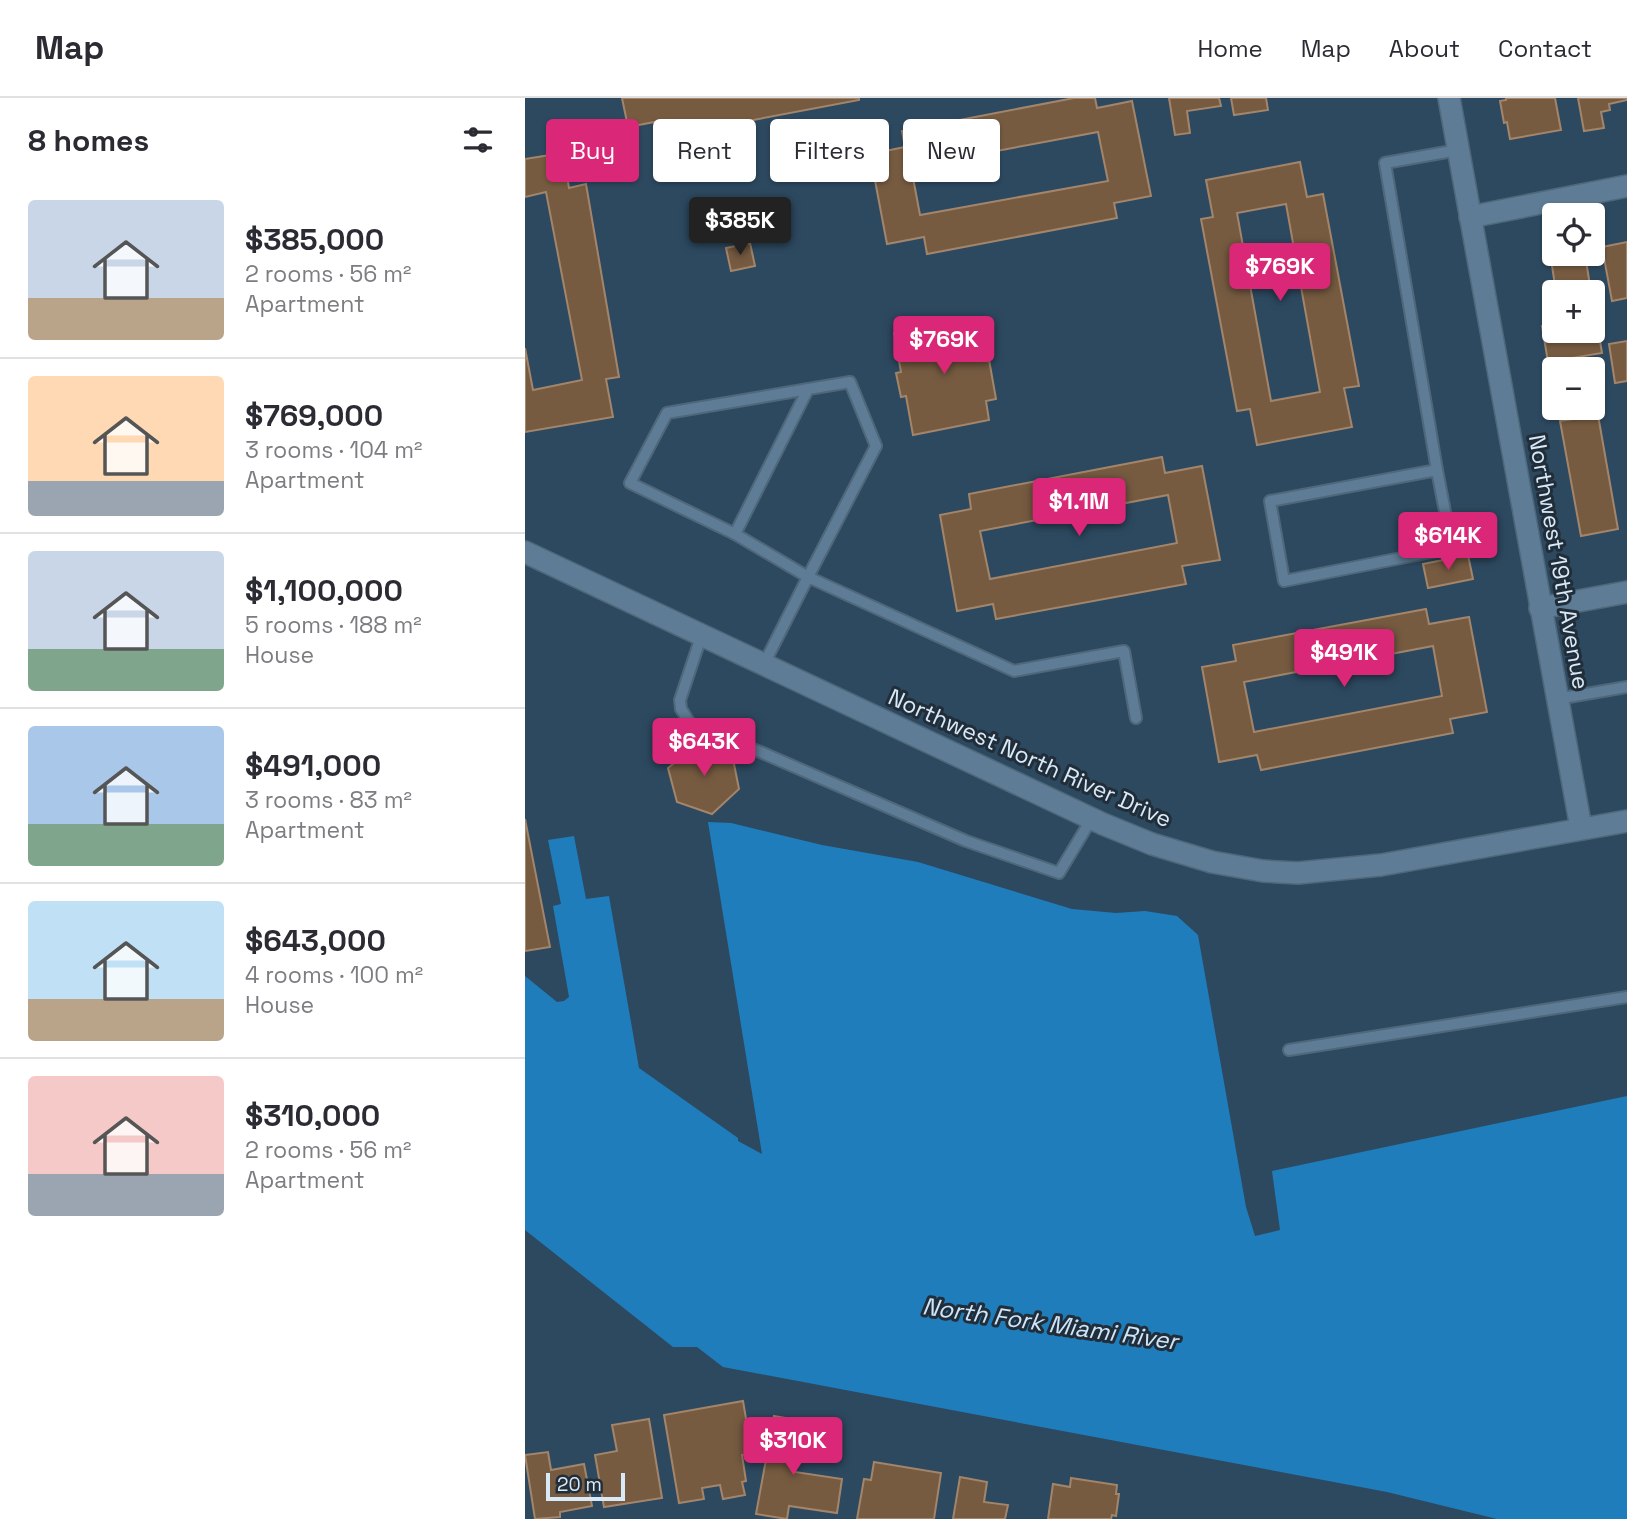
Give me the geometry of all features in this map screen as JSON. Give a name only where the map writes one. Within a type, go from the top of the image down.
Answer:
[{"type":"street","name":"Northwest 19th Avenue","points":[[1449,98],[1581,828]]},
{"type":"street","points":[[1470,217],[1627,186]]},
{"type":"street","name":"Northwest North River Drive","points":[[525,552],[1091,818],[1133,837],[1204,860],[1287,873],[1369,867],[1627,821]]},
{"type":"street","points":[[1541,608],[1627,592]]},
{"type":"lane","points":[[1437,470],[1270,501],[1284,581],[1452,548],[1385,163],[1458,150]]},
{"type":"lane","points":[[763,666],[808,577],[876,446],[850,382],[667,413],[630,483],[735,534],[808,577],[1014,671],[1124,651],[1136,718]]},
{"type":"lane","points":[[735,534],[808,390]]},
{"type":"lane","points":[[701,637],[681,700],[681,709],[691,725],[966,841],[1059,873],[1091,818]]},
{"type":"lane","points":[[1557,699],[1627,687]]},
{"type":"lane","points":[[1289,1049],[1627,997]]},
{"type":"water","name":"North Fork Miami River","points":[[708,822],[731,823],[822,845],[918,862],[1072,909],[1116,913],[1145,911],[1177,916],[1198,935],[1246,1207],[1255,1236],[1280,1230],[1272,1171],[1627,1096],[1627,1519],[1497,1519],[1387,1492],[723,1367],[697,1347],[673,1347],[525,1230],[525,976],[557,1002],[569,997],[553,906],[561,904],[548,840],[574,836],[586,899],[609,896],[639,1068],[738,1138],[738,1141],[762,1154]]},
{"type":"building","points":[[622,98],[859,98],[756,119],[653,119],[653,122],[639,125],[639,119],[626,119]]},
{"type":"building","points":[[1074,98],[1095,98],[1097,108],[1132,101],[1151,196],[1114,203],[1117,218],[927,254],[924,237],[887,244],[875,182],[889,182],[889,150],[903,147],[903,182],[914,182],[920,215],[1108,181],[1098,132],[1000,150],[1000,119],[965,119]]},
{"type":"building","points":[[1169,98],[1219,98],[1221,106],[1187,111],[1190,133],[1175,135]]},
{"type":"building","points":[[1231,98],[1266,98],[1268,110],[1234,115]]},
{"type":"building","points":[[1506,98],[1555,98],[1561,130],[1510,139],[1500,101]]},
{"type":"building","points":[[1578,98],[1627,100],[1609,104],[1610,110],[1601,112],[1604,128],[1584,131]]},
{"type":"building","points":[[546,156],[546,182],[568,182],[569,188],[586,184],[619,377],[606,379],[613,417],[525,432],[525,348],[533,390],[582,380],[546,192],[525,197],[525,159]]},
{"type":"building","points":[[1300,162],[1307,197],[1323,194],[1359,386],[1344,388],[1352,427],[1257,445],[1250,409],[1237,411],[1201,219],[1213,217],[1206,180]],"holes":[[[1286,204],[1320,392],[1271,401],[1237,213]]]},
{"type":"building","points":[[1627,242],[1627,298],[1612,301],[1605,263],[1605,246]]},
{"type":"building","points":[[750,243],[755,266],[731,271],[726,248]]},
{"type":"building","points":[[1552,266],[1587,266],[1589,280],[1554,280]]},
{"type":"building","points":[[970,319],[974,339],[985,337],[996,399],[986,401],[989,420],[913,435],[906,396],[901,397],[896,373],[901,372],[894,333]]},
{"type":"building","points":[[1627,341],[1627,381],[1615,383],[1609,344]]},
{"type":"building","points":[[1545,343],[1600,343],[1602,353],[1578,357],[1547,357]]},
{"type":"building","points":[[1599,420],[1618,529],[1581,536],[1560,421]]},
{"type":"building","points":[[1162,457],[1165,473],[1202,466],[1220,560],[1182,566],[1186,584],[996,619],[993,604],[957,611],[940,515],[971,509],[969,494]],"holes":[[[1168,495],[1177,543],[990,579],[980,531]]]},
{"type":"building","points":[[1468,555],[1473,579],[1428,588],[1423,564]]},
{"type":"building","points":[[1426,609],[1429,624],[1469,617],[1487,712],[1450,719],[1453,733],[1261,770],[1257,755],[1219,762],[1202,667],[1236,661],[1233,645]],"holes":[[[1433,646],[1442,696],[1254,732],[1244,682]]]},
{"type":"building","points":[[699,743],[732,754],[739,789],[712,814],[677,802],[668,768]]},
{"type":"building","points":[[525,819],[550,947],[525,951]]},
{"type":"building","points":[[743,1401],[752,1454],[742,1455],[745,1495],[723,1499],[720,1485],[702,1488],[704,1499],[679,1503],[664,1415]]},
{"type":"building","points":[[774,1416],[803,1421],[795,1472],[842,1479],[837,1513],[789,1506],[787,1519],[756,1514]]},
{"type":"building","points":[[649,1419],[662,1498],[604,1507],[595,1455],[617,1451],[612,1425]]},
{"type":"building","points":[[548,1452],[551,1470],[584,1464],[592,1506],[560,1512],[560,1517],[535,1519],[525,1455]]},
{"type":"building","points":[[874,1462],[941,1473],[934,1519],[857,1519],[864,1479],[871,1480]]},
{"type":"building","points":[[960,1477],[987,1482],[984,1502],[1008,1505],[1005,1519],[953,1519]]},
{"type":"building","points":[[1071,1478],[1117,1485],[1116,1494],[1119,1494],[1116,1516],[1112,1515],[1111,1519],[1048,1519],[1053,1484],[1070,1487]]}]
